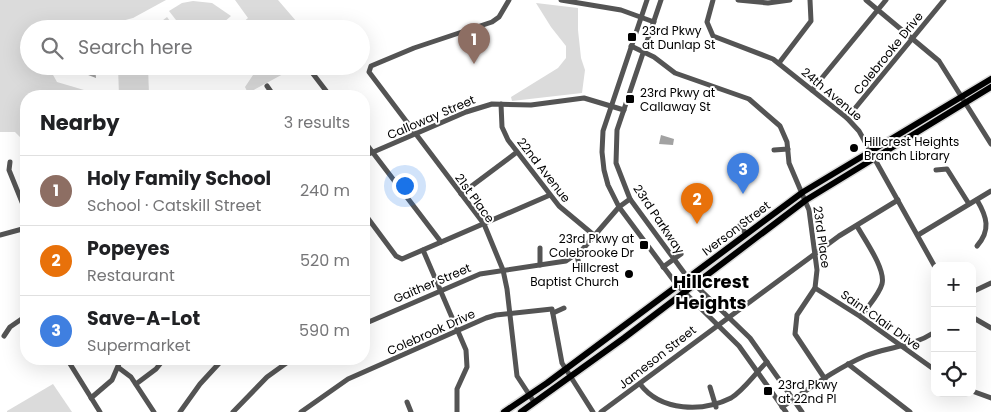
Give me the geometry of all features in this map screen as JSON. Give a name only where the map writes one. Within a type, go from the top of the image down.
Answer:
[{"type":"main road","name":"Iverson Street","points":[[521,412],[570,378],[806,200],[964,99],[991,79]]},
{"type":"main road","name":"Iverson Street","points":[[504,412],[529,396],[803,192],[964,99],[991,87]]},
{"type":"street","name":"21st Place","points":[[509,0],[499,17],[492,22],[407,50],[376,63],[370,67],[370,75],[484,224],[502,270],[510,313],[517,376],[534,402]]},
{"type":"street","points":[[561,0],[597,3],[654,22]]},
{"type":"street","name":"23rd Parkway","points":[[647,0],[604,131],[602,162],[608,185],[619,207],[677,285],[736,342],[784,410]]},
{"type":"street","name":"23rd Parkway","points":[[661,0],[616,138],[618,172],[630,199],[673,259],[688,278],[750,338],[802,412]]},
{"type":"street","name":"24th Avenue","points":[[713,0],[708,22],[714,36],[779,63],[847,118],[863,136],[932,262]]},
{"type":"street","points":[[738,0],[768,3],[790,0]]},
{"type":"street","points":[[779,63],[812,20],[810,0]]},
{"type":"street","points":[[866,0],[940,61],[990,141]]},
{"type":"street","points":[[812,90],[886,0]]},
{"type":"street","name":"Colebrooke Drive","points":[[847,118],[944,0]]},
{"type":"street","name":"23rd Place","points":[[631,46],[644,51],[672,72],[749,99],[780,126],[788,148],[789,163],[806,200],[816,253],[817,275],[815,288]]},
{"type":"street","points":[[314,75],[325,90]]},
{"type":"street","points":[[267,86],[270,90]]},
{"type":"street","name":"Calloway Street","points":[[372,152],[475,108],[501,104],[532,105],[584,98],[624,110]]},
{"type":"street","name":"22nd Avenue","points":[[501,104],[502,127],[517,152],[564,211],[595,236]]},
{"type":"street","points":[[774,150],[788,148]]},
{"type":"street","points":[[370,149],[441,242]]},
{"type":"street","points":[[461,194],[517,152]]},
{"type":"street","points":[[10,162],[9,170],[20,197]]},
{"type":"street","points":[[936,170],[947,169],[969,204]]},
{"type":"street","points":[[918,235],[991,191]]},
{"type":"street","points":[[370,221],[396,256],[404,258],[550,195]]},
{"type":"street","name":"Gaither Street","points":[[370,321],[480,274],[561,263],[577,255],[619,207],[630,199]]},
{"type":"street","name":"Jameson Street","points":[[602,412],[816,253],[898,200]]},
{"type":"street","points":[[977,200],[987,219],[988,228],[986,237],[977,246]]},
{"type":"street","points":[[740,225],[746,234]]},
{"type":"street","points":[[857,226],[880,269],[883,280],[860,317]]},
{"type":"street","points":[[0,235],[20,230]]},
{"type":"street","points":[[643,240],[653,232]]},
{"type":"street","points":[[651,250],[660,242]]},
{"type":"street","points":[[540,248],[540,265]]},
{"type":"street","points":[[423,250],[466,348],[467,360],[465,371],[457,389],[457,412]]},
{"type":"street","points":[[663,267],[681,254]]},
{"type":"street","points":[[577,255],[579,265]]},
{"type":"street","points":[[976,290],[991,283]]},
{"type":"street","points":[[815,288],[798,313],[794,330],[798,341],[825,378]]},
{"type":"street","name":"Saint Clair Drive","points":[[815,288],[931,367]]},
{"type":"street","points":[[564,308],[553,311],[564,369],[593,412]]},
{"type":"street","name":"Colebrook Drive","points":[[301,412],[348,379],[486,318],[510,313],[553,311]]},
{"type":"street","points":[[976,319],[991,328]]},
{"type":"street","points":[[4,336],[10,327],[20,320]]},
{"type":"street","points":[[784,410],[794,400],[848,364],[875,353],[902,348],[931,334]]},
{"type":"street","points":[[640,384],[654,397],[673,406],[701,410],[716,407],[737,394],[767,362]]},
{"type":"street","points":[[848,364],[910,412]]},
{"type":"street","points":[[71,365],[100,412]]},
{"type":"street","points":[[91,398],[106,387],[119,365]]},
{"type":"street","points":[[136,384],[149,375],[158,365]]},
{"type":"street","points":[[180,412],[217,365]]},
{"type":"street","points":[[233,412],[267,377],[284,365]]},
{"type":"street","points":[[118,368],[128,373],[154,412]]},
{"type":"street","points":[[710,387],[716,407]]},
{"type":"street","points":[[976,392],[991,398]]},
{"type":"street","points":[[407,402],[411,412]]},
{"type":"shaded area","points":[[0,0],[166,0],[133,18],[125,20],[20,20],[20,75],[53,75],[57,82],[84,90],[20,90],[20,137],[15,132],[0,132]]},
{"type":"shaded area","points":[[235,0],[278,0],[295,20],[246,20],[248,18]]},
{"type":"shaded area","points":[[193,1],[212,3],[231,16],[226,20],[176,20],[169,11],[182,3]]},
{"type":"shaded area","points":[[536,3],[578,8],[581,58],[585,70],[582,93],[512,101],[511,97],[558,68],[566,58],[566,46]]},
{"type":"shaded area","points":[[118,75],[148,75],[149,90],[119,90]]},
{"type":"shaded area","points":[[253,75],[281,75],[254,90],[246,90],[245,87]]},
{"type":"shaded area","points":[[661,135],[674,139],[673,145],[659,144]]},
{"type":"shaded area","points":[[53,384],[72,412],[7,412],[7,411]]},
{"type":"place","name":"23rd Pkwy at Dunlap St","points":[[632,37]]},
{"type":"place","name":"Holy Family School","points":[[474,64]]},
{"type":"place","name":"23rd Pkwy at Callaway St","points":[[630,99]]},
{"type":"place","name":"Hillcrest Heights Branch Library","points":[[854,148]]},
{"type":"place","name":"Save-A-Lot","points":[[743,194]]},
{"type":"place","name":"Popeyes","points":[[697,224]]},
{"type":"place","name":"23rd Pkwy at Colebrooke Dr","points":[[644,245]]},
{"type":"place","name":"Hillcrest Baptist Church","points":[[629,274]]},
{"type":"place","name":"23rd Pkwy at 22nd Pl","points":[[768,391]]},
{"type":"district","name":"Hillcrest Heights","points":[[711,291]]}]
